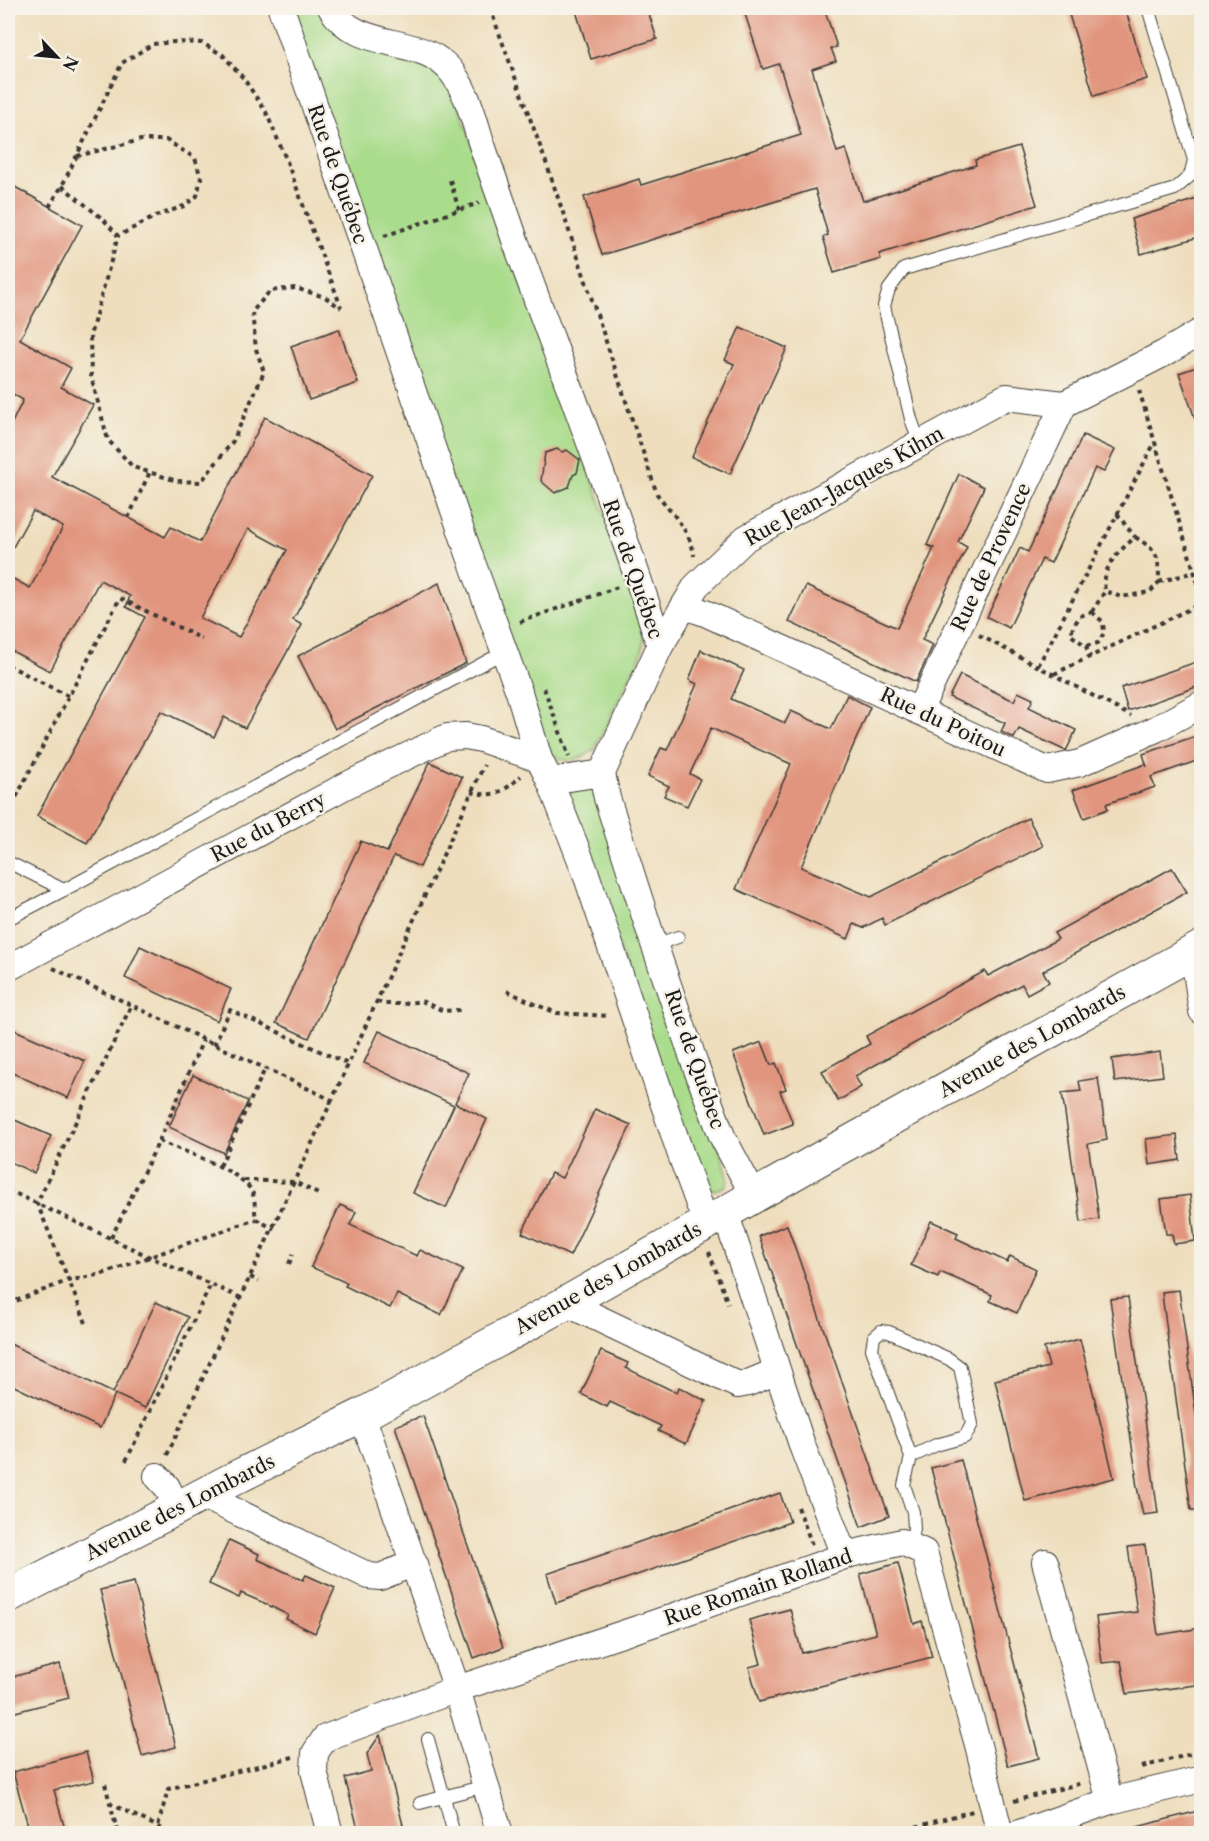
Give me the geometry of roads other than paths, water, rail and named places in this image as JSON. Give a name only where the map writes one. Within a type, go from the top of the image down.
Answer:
[{"type":"street","name":"Rue de Québec","points":[[281,8],[519,692],[538,770],[585,870],[681,1155],[716,1218],[777,1371],[840,1545],[850,1554]]},
{"type":"street","name":"Rue de Québec","points":[[331,8],[348,27],[362,35],[417,48],[445,63],[465,92],[660,646],[603,773],[607,798],[666,941],[722,1136],[754,1196]]},
{"type":"street","points":[[1064,404],[1202,331]]},
{"type":"street","name":"Rue Jean-Jacques Kihm","points":[[660,646],[690,596],[746,538],[1006,397],[1064,404]]},
{"type":"street","name":"Rue de Provence","points":[[919,711],[1064,404]]},
{"type":"street","name":"Rue du Poitou","points":[[690,596],[705,613],[1047,770],[1080,763],[1156,729],[1202,704]]},
{"type":"street","name":"Rue du Berry","points":[[8,968],[347,785],[447,737],[466,736],[481,739],[538,770]]},
{"type":"street","points":[[538,770],[603,773]]},
{"type":"street","points":[[1197,949],[1202,1011]]},
{"type":"street","name":"Avenue des Lombards","points":[[8,1596],[362,1415],[1197,949]]},
{"type":"street","points":[[566,1303],[738,1384],[748,1383],[777,1371]]},
{"type":"street","points":[[362,1415],[458,1689],[500,1833]]},
{"type":"street","points":[[158,1476],[167,1487],[190,1502],[369,1576],[380,1577],[414,1563]]},
{"type":"street","name":"Rue Romain Rolland","points":[[330,1833],[314,1771],[315,1753],[325,1738],[458,1689],[850,1554],[902,1542],[909,1545]]},
{"type":"street","points":[[909,1545],[924,1552],[997,1821]]},
{"type":"street","points":[[1045,1562],[1106,1790]]},
{"type":"street","points":[[1017,1833],[1106,1790],[1199,1778]]},
{"type":"lane","points":[[920,444],[911,419],[884,306],[889,289],[904,269],[1175,189],[1191,176],[1194,160],[1148,8]]},
{"type":"lane","points":[[8,919],[504,652]]},
{"type":"lane","points":[[8,862],[64,890]]},
{"type":"lane","points":[[909,1545],[914,1529],[914,1512],[904,1485],[911,1457],[872,1349],[874,1337],[881,1331],[889,1332],[949,1359],[960,1367],[972,1424],[965,1437],[936,1445],[911,1457]]},
{"type":"lane","points":[[428,1739],[454,1833]]},
{"type":"lane","points":[[420,1803],[485,1786]]}]
